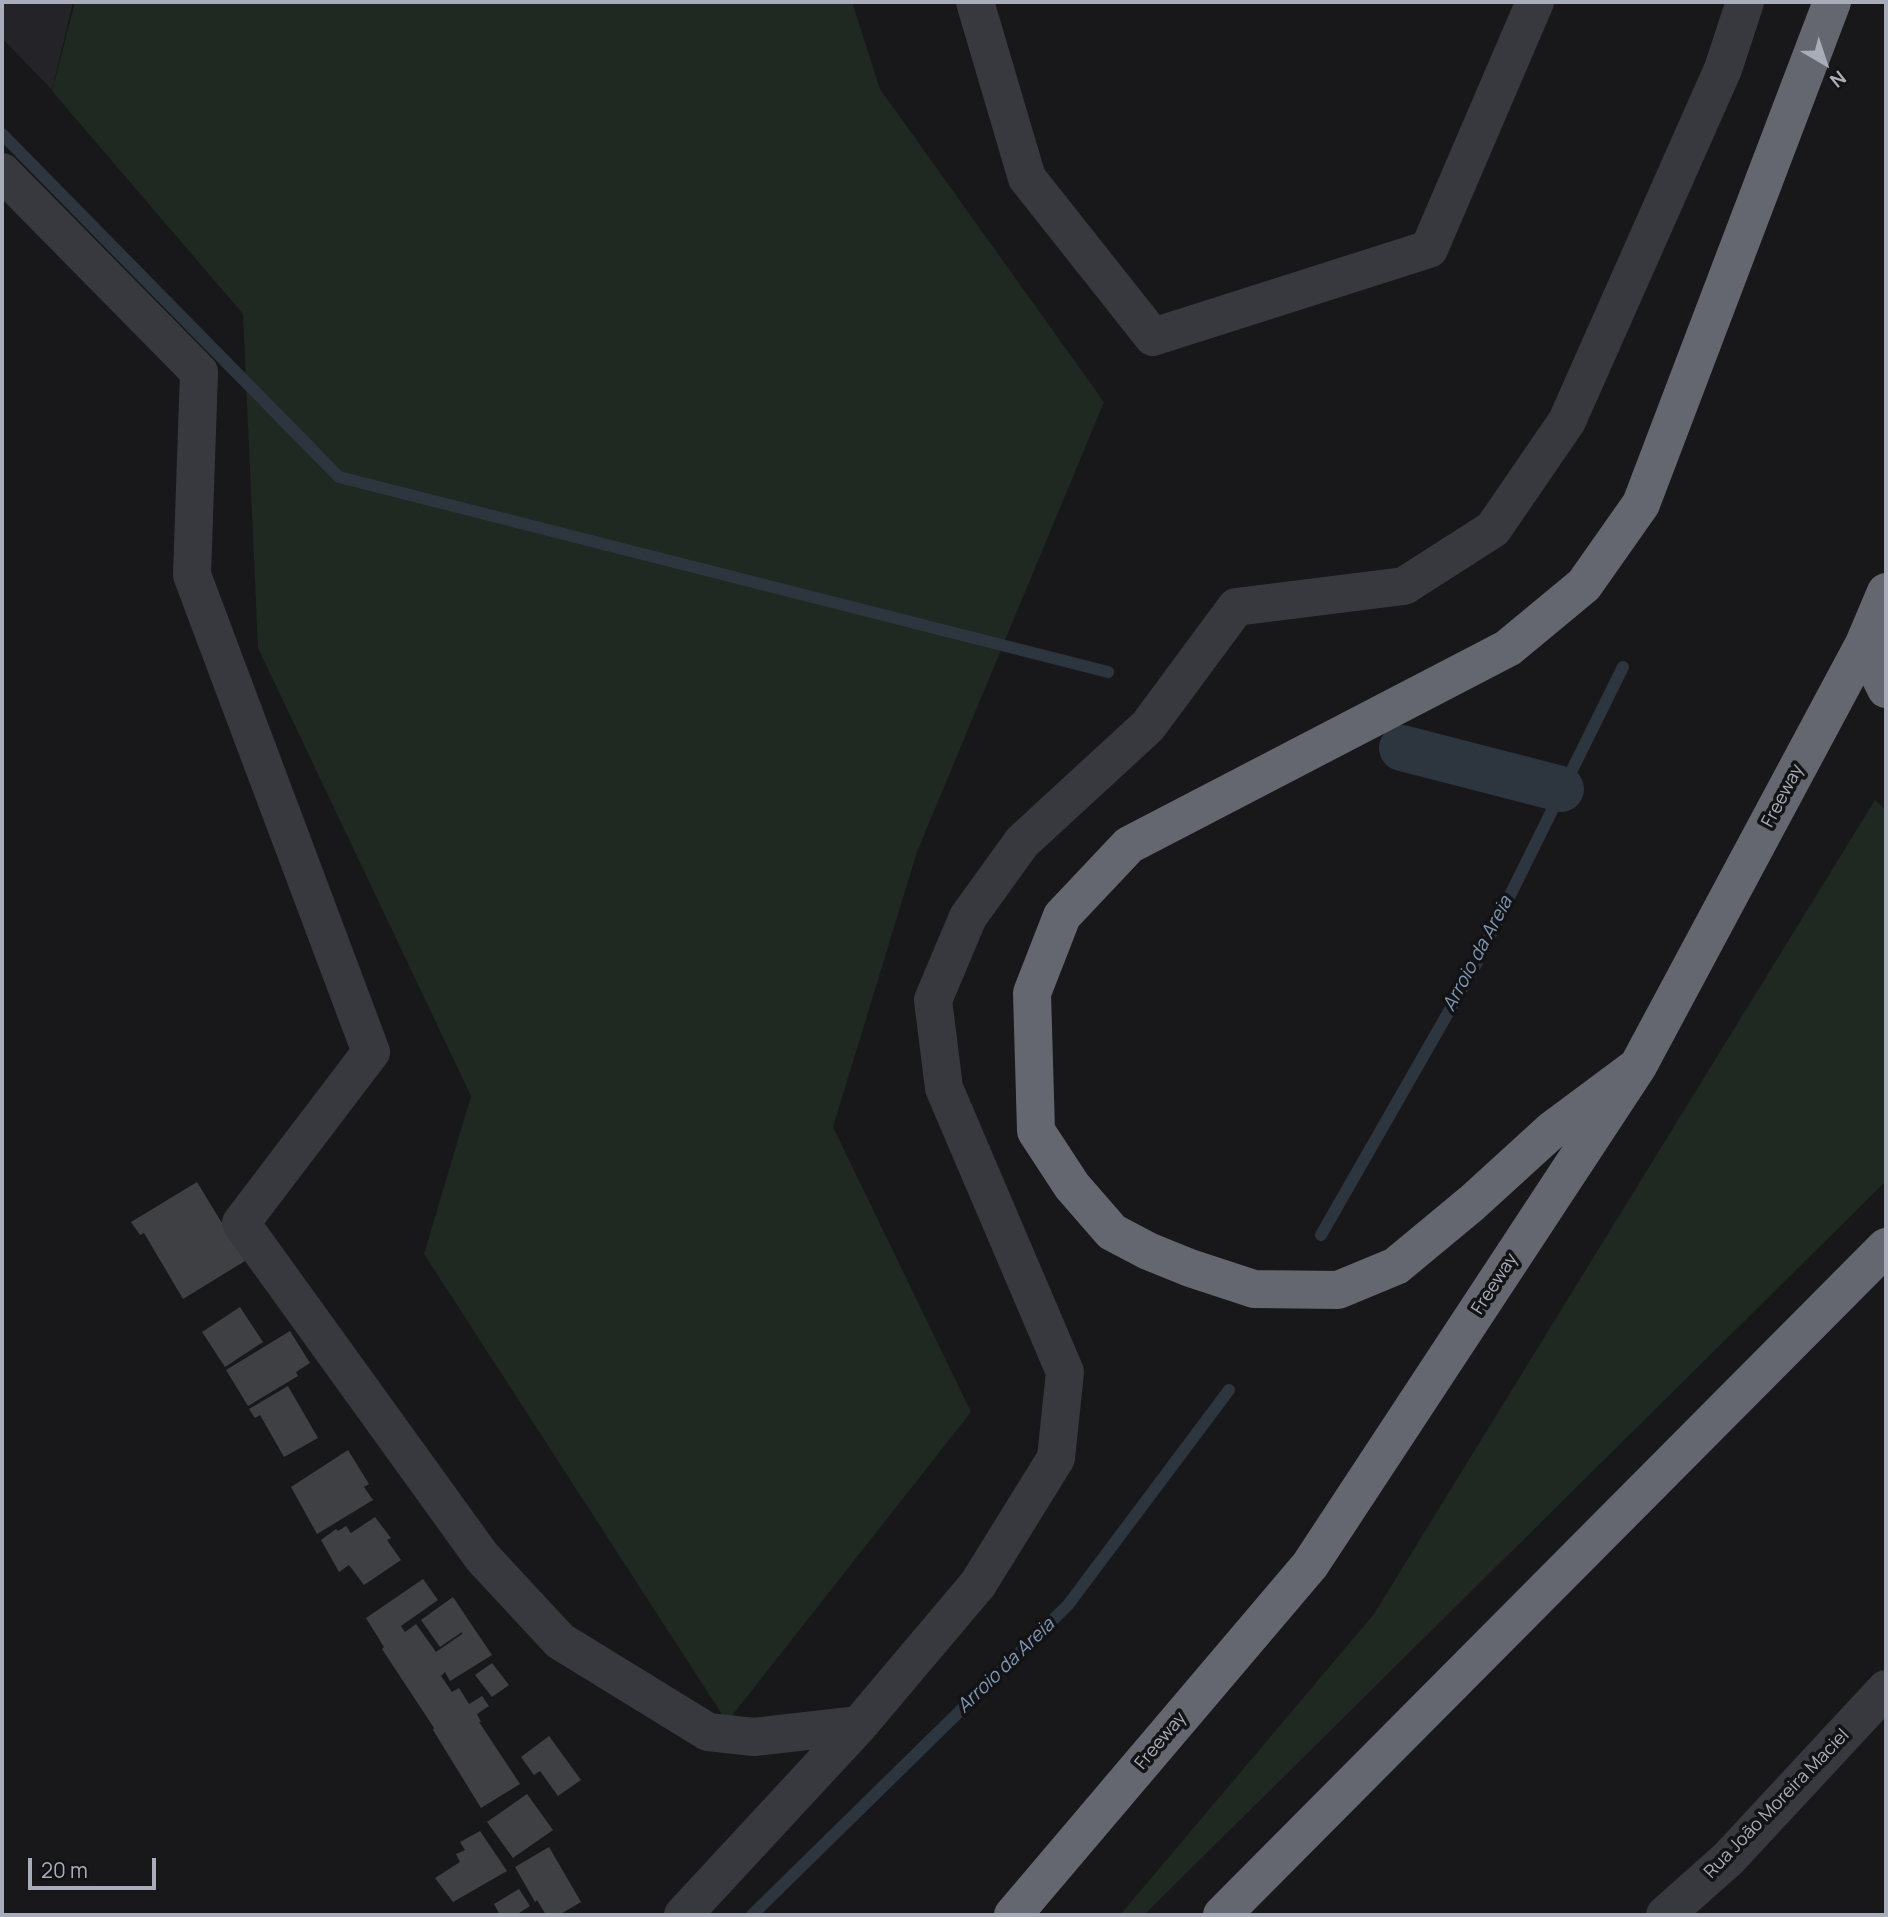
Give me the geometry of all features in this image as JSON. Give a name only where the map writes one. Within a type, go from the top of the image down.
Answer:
[{"type":"highway","points":[[1638,1066],[1552,1130],[1472,1203],[1396,1266],[1338,1290],[1254,1289],[1189,1268],[1112,1232],[1072,1186],[1035,1131],[1032,993],[1062,916],[1129,845],[1508,648],[1584,586],[1641,503],[1832,2]]},
{"type":"highway","name":"Freeway","points":[[1013,1915],[1310,1566],[1638,1066],[1864,644],[1886,592]]},
{"type":"highway","points":[[1864,644],[1886,690]]},
{"type":"highway","points":[[1222,1915],[1886,1247]]},
{"type":"street","points":[[975,2],[1027,178],[1153,337],[1429,249],[1535,2]]},
{"type":"street","points":[[683,1915],[859,1725],[978,1584],[1056,1458],[1065,1372],[944,1088],[933,1000],[968,917],[1021,842],[1148,726],[1236,607],[1404,586],[1493,529],[1566,421],[1723,69],[1745,2]]},
{"type":"street","points":[[2,172],[199,372],[192,575],[370,1052],[241,1223],[482,1557],[560,1642],[708,1731],[754,1737],[859,1725]]},
{"type":"street","name":"Rua João Moreira Maciel","points":[[1665,1915],[1728,1859],[1886,1689]]},
{"type":"shaded area","points":[[2,2],[73,2],[52,90],[2,38]]},
{"type":"shaded area","points":[[75,2],[852,2],[880,89],[1104,402],[917,852],[833,1127],[971,1412],[727,1722],[424,1254],[471,1096],[258,648],[243,314],[52,91]]},
{"type":"shaded area","points":[[1875,800],[1886,810],[1886,1181],[1144,1915],[1120,1915],[1374,1614]]},
{"type":"building","points":[[197,1182],[245,1261],[183,1299],[144,1233],[140,1235],[131,1222]]},
{"type":"building","points":[[240,1307],[263,1342],[225,1367],[202,1332]]},
{"type":"building","points":[[290,1331],[310,1363],[296,1372],[298,1376],[248,1406],[226,1370]]},
{"type":"building","points":[[288,1386],[318,1438],[284,1457],[260,1415],[255,1418],[249,1409]]},
{"type":"building","points":[[348,1450],[369,1484],[364,1487],[373,1500],[317,1534],[291,1487]]},
{"type":"building","points":[[375,1517],[391,1538],[387,1540],[401,1560],[364,1585],[349,1565],[339,1572],[321,1540],[336,1529],[338,1531],[346,1526],[351,1533]]},
{"type":"building","points":[[423,1579],[438,1600],[401,1626],[405,1632],[416,1624],[436,1652],[462,1634],[440,1647],[421,1620],[453,1597],[492,1655],[450,1681],[445,1672],[441,1676],[452,1692],[459,1688],[469,1704],[482,1696],[489,1706],[477,1714],[479,1722],[520,1784],[481,1808],[434,1728],[382,1649],[384,1647],[366,1618]]},
{"type":"building","points":[[492,1663],[509,1685],[492,1697],[475,1675]]},
{"type":"building","points":[[549,1736],[581,1780],[558,1796],[540,1771],[534,1775],[521,1757]]},
{"type":"building","points":[[527,1794],[553,1830],[513,1858],[487,1822]]},
{"type":"building","points":[[480,1831],[507,1871],[453,1902],[435,1878],[460,1862],[456,1854],[465,1850],[460,1842]]},
{"type":"building","points":[[549,1847],[581,1902],[559,1915],[546,1915],[537,1900],[535,1902],[515,1867]]},
{"type":"building","points":[[519,1889],[530,1906],[516,1915],[500,1915],[494,1904]]},
{"type":"waterway","points":[[2,134],[339,477],[1108,672]]},
{"type":"waterway","name":"Arroio da Areia","points":[[1321,1235],[1476,964],[1623,667]]},
{"type":"waterway","points":[[1402,748],[1561,789]]},
{"type":"waterway","name":"Arroio da Areia","points":[[752,1915],[1068,1605],[1229,1390]]}]
